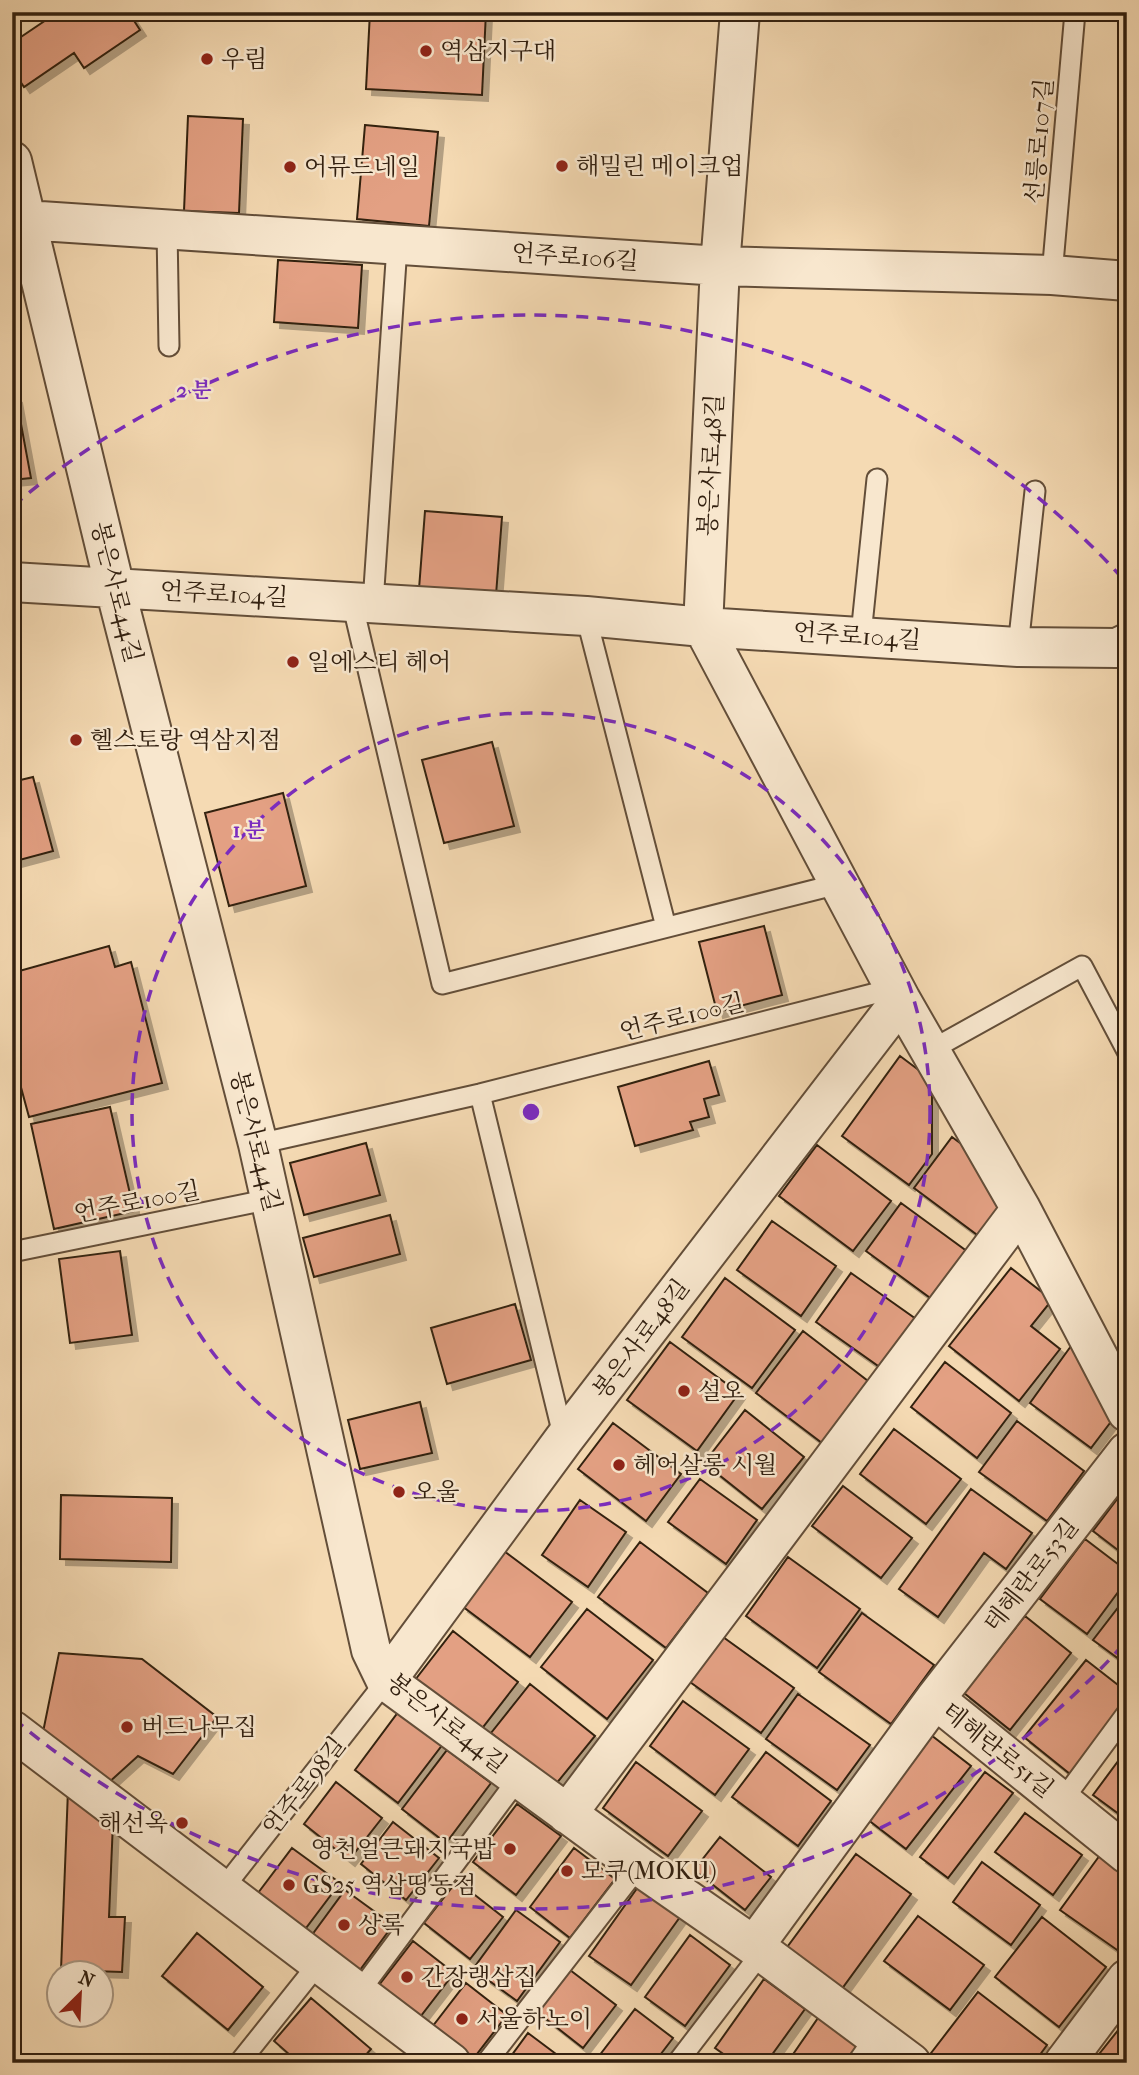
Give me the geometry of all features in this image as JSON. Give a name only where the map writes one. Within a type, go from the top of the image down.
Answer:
[{"type":"street","name":"봉은사로48길","points":[[702,627],[720,266],[740,12]]},
{"type":"street","name":"봉은사로44길","points":[[12,162],[115,587],[258,1144],[371,1650],[386,1681],[566,1814],[758,1949],[866,2050],[911,2063]]},
{"type":"street","name":"언주로106길","points":[[25,220],[720,266],[1052,275],[1127,281]]},
{"type":"street","name":"언주로104길","points":[[12,582],[586,616],[702,627],[1124,652]]},
{"type":"street","points":[[702,627],[898,994],[1021,1209],[1127,1412]]},
{"type":"street","name":"봉은사로48길","points":[[386,1681],[898,994]]},
{"type":"street","points":[[566,1814],[1021,1209]]},
{"type":"street","name":"테헤란로53길","points":[[935,1699],[1127,1452]]},
{"type":"street","points":[[758,1949],[935,1699]]},
{"type":"street","name":"테헤란로51길","points":[[935,1699],[1127,1854]]},
{"type":"street","points":[[12,1730],[450,2063]]},
{"type":"street","points":[[1064,2063],[1127,1979]]},
{"type":"lane","name":"선릉로107길","points":[[1052,275],[1076,12]]},
{"type":"lane","points":[[167,230],[169,346]]},
{"type":"lane","points":[[397,246],[362,602],[443,985],[838,884]]},
{"type":"lane","points":[[861,635],[877,478]]},
{"type":"lane","points":[[1018,647],[1035,491]]},
{"type":"lane","points":[[586,616],[666,927]]},
{"type":"lane","points":[[931,1050],[1082,966],[1127,1051]]},
{"type":"lane","name":"언주로100길","points":[[258,1144],[898,994]]},
{"type":"lane","points":[[480,1094],[564,1439]]},
{"type":"lane","name":"언주로100길","points":[[12,1252],[271,1199]]},
{"type":"lane","name":"언주로98길","points":[[222,1890],[386,1681]]},
{"type":"lane","name":"테헤란로51길","points":[[1062,1801],[1127,1713]]},
{"type":"lane","points":[[359,1992],[518,1779]]},
{"type":"lane","points":[[486,2063],[639,1866]]},
{"type":"lane","points":[[677,2063],[758,1949]]},
{"type":"lane","points":[[239,2063],[318,1964]]},
{"type":"building","points":[[58,12],[137,12],[131,16],[140,30],[84,68],[74,53],[24,87],[12,69],[12,43]]},
{"type":"building","name":"역삼지구대","points":[[370,12],[486,12],[482,95],[366,89]]},
{"type":"building","points":[[188,116],[243,119],[239,213],[184,211]]},
{"type":"building","points":[[365,125],[438,132],[429,226],[357,219]]},
{"type":"building","points":[[278,260],[362,265],[358,328],[274,322]]},
{"type":"building","points":[[16,397],[31,478],[12,480],[12,398]]},
{"type":"building","points":[[425,511],[502,517],[496,595],[419,589]]},
{"type":"building","points":[[492,742],[514,826],[444,843],[422,760]]},
{"type":"building","points":[[33,777],[53,851],[12,862],[12,782]]},
{"type":"building","points":[[283,793],[306,886],[229,906],[205,813]]},
{"type":"building","points":[[764,926],[782,995],[717,1012],[699,942]]},
{"type":"building","points":[[109,946],[115,967],[131,962],[162,1083],[29,1117],[12,1054],[12,973]]},
{"type":"building","points":[[900,1056],[932,1080],[932,1154],[909,1185],[842,1136]]},
{"type":"building","points":[[709,1061],[719,1095],[704,1099],[709,1117],[690,1122],[693,1130],[635,1146],[618,1087]]},
{"type":"building","points":[[110,1107],[134,1211],[54,1229],[31,1124]]},
{"type":"building","points":[[952,1137],[988,1164],[1003,1206],[980,1237],[914,1188]]},
{"type":"building","points":[[366,1143],[380,1195],[304,1215],[290,1163]]},
{"type":"building","points":[[817,1145],[891,1201],[853,1251],[779,1196]]},
{"type":"building","points":[[901,1203],[968,1252],[933,1300],[866,1251]]},
{"type":"building","points":[[390,1215],[400,1254],[314,1277],[303,1238]]},
{"type":"building","points":[[772,1221],[836,1266],[801,1316],[737,1270]]},
{"type":"building","points":[[120,1251],[132,1335],[70,1343],[59,1259]]},
{"type":"building","points":[[1011,1268],[1052,1300],[1031,1326],[1060,1349],[1019,1401],[949,1346]]},
{"type":"building","points":[[851,1273],[916,1319],[881,1368],[816,1322]]},
{"type":"building","points":[[725,1278],[795,1330],[752,1388],[682,1337]]},
{"type":"building","points":[[515,1304],[531,1360],[447,1384],[431,1328]]},
{"type":"building","points":[[803,1331],[868,1381],[822,1443],[756,1393]]},
{"type":"building","points":[[670,1342],[739,1393],[697,1451],[627,1400]]},
{"type":"building","points":[[1071,1346],[1113,1419],[1091,1448],[1030,1403]]},
{"type":"building","points":[[945,1362],[1011,1413],[977,1458],[911,1407]]},
{"type":"building","points":[[420,1402],[432,1453],[360,1469],[348,1420]]},
{"type":"building","points":[[745,1410],[804,1457],[762,1509],[704,1463]]},
{"type":"building","points":[[1017,1421],[1084,1471],[1047,1521],[979,1472]]},
{"type":"building","points":[[613,1423],[681,1474],[646,1521],[578,1469]]},
{"type":"building","points":[[894,1429],[961,1479],[926,1524],[860,1474]]},
{"type":"building","points":[[700,1479],[757,1520],[726,1564],[668,1522]]},
{"type":"building","points":[[843,1486],[912,1538],[881,1578],[812,1526]]},
{"type":"building","points":[[1127,1486],[1127,1557],[1093,1531]]},
{"type":"building","points":[[971,1489],[1032,1533],[1006,1569],[984,1553],[938,1617],[899,1589]]},
{"type":"building","points":[[61,1495],[172,1498],[171,1562],[60,1559]]},
{"type":"building","points":[[580,1500],[626,1532],[588,1587],[542,1555]]},
{"type":"building","points":[[1085,1539],[1127,1571],[1127,1580],[1087,1634],[1040,1599]]},
{"type":"building","points":[[640,1542],[708,1593],[666,1648],[598,1597]]},
{"type":"building","points":[[504,1551],[572,1602],[530,1657],[462,1606]]},
{"type":"building","points":[[788,1557],[860,1609],[817,1668],[746,1616]]},
{"type":"building","points":[[1127,1596],[1127,1665],[1093,1640]]},
{"type":"building","points":[[587,1609],[653,1660],[607,1719],[541,1667]]},
{"type":"building","points":[[862,1613],[934,1665],[891,1724],[819,1672]]},
{"type":"building","points":[[1025,1616],[1071,1653],[1010,1730],[964,1693]]},
{"type":"building","points":[[453,1631],[518,1682],[480,1731],[415,1680]]},
{"type":"building","points":[[723,1637],[794,1688],[761,1733],[690,1682]]},
{"type":"building","name":"버드나무집","points":[[59,1653],[142,1659],[217,1717],[173,1774],[138,1756],[106,1785],[42,1737]]},
{"type":"building","points":[[1086,1660],[1127,1692],[1127,1702],[1070,1774],[1024,1737]]},
{"type":"building","points":[[530,1684],[595,1736],[556,1784],[491,1733]]},
{"type":"building","points":[[798,1694],[870,1745],[837,1790],[766,1739]]},
{"type":"building","points":[[683,1701],[749,1749],[715,1795],[650,1746]]},
{"type":"building","points":[[399,1711],[443,1744],[398,1803],[355,1770]]},
{"type":"building","points":[[931,1735],[971,1766],[906,1849],[867,1819]]},
{"type":"building","points":[[1127,1749],[1127,1820],[1093,1795]]},
{"type":"building","points":[[447,1750],[491,1783],[446,1843],[402,1809]]},
{"type":"building","points":[[766,1752],[831,1801],[798,1846],[732,1797]]},
{"type":"building","points":[[636,1762],[702,1811],[668,1856],[603,1808]]},
{"type":"building","points":[[985,1772],[1013,1793],[948,1878],[920,1857]]},
{"type":"building","points":[[336,1782],[382,1818],[349,1860],[304,1824]]},
{"type":"building","points":[[68,1790],[113,1822],[109,1917],[125,1917],[122,1972],[116,1972],[116,1960],[61,1960]]},
{"type":"building","points":[[517,1804],[561,1836],[516,1895],[473,1862]]},
{"type":"building","points":[[1025,1813],[1082,1855],[1053,1895],[995,1852]]},
{"type":"building","points":[[393,1822],[439,1858],[406,1900],[361,1864]]},
{"type":"building","points":[[720,1837],[771,1877],[745,1910],[694,1870]]},
{"type":"building","points":[[292,1848],[340,1883],[303,1932],[255,1897]]},
{"type":"building","points":[[574,1848],[615,1879],[570,1938],[530,1907]]},
{"type":"building","points":[[856,1854],[911,1894],[841,1990],[785,1950]]},
{"type":"building","points":[[1100,1855],[1127,1873],[1127,1943],[1120,1952],[1060,1910]]},
{"type":"building","points":[[982,1862],[1040,1905],[1011,1945],[953,1902]]},
{"type":"building","points":[[457,1881],[503,1917],[470,1959],[424,1923]]},
{"type":"building","points":[[638,1887],[680,1917],[631,1985],[589,1956]]},
{"type":"building","points":[[345,1890],[393,1925],[357,1974],[309,1939]]},
{"type":"building","points":[[516,1910],[560,1942],[517,2001],[473,1969]]},
{"type":"building","points":[[918,1916],[984,1965],[950,2010],[884,1961]]},
{"type":"building","points":[[1042,1917],[1106,1967],[1059,2027],[995,1977]]},
{"type":"building","points":[[197,1933],[263,1987],[228,2030],[162,1976]]},
{"type":"building","points":[[690,1935],[730,1965],[685,2026],[645,1997]]},
{"type":"building","points":[[413,1941],[454,1973],[417,2021],[376,1989]]},
{"type":"building","points":[[570,1970],[616,2005],[583,2048],[537,2012]]},
{"type":"building","points":[[764,1979],[805,2009],[766,2063],[736,2063],[715,2048]]},
{"type":"building","points":[[466,1983],[507,2015],[470,2063],[429,2031]]},
{"type":"building","points":[[978,1992],[1047,2045],[1034,2063],[935,2063],[928,2057]]},
{"type":"building","points":[[311,1998],[371,2049],[359,2063],[299,2063],[274,2041]]},
{"type":"building","points":[[635,2009],[673,2038],[654,2063],[608,2063],[599,2056]]},
{"type":"building","points":[[818,2018],[858,2046],[846,2063],[787,2063]]},
{"type":"building","points":[[1127,2019],[1127,2063],[1092,2063]]},
{"type":"building","points":[[528,2033],[568,2063],[506,2063]]},
{"type":"place","name":"역삼지구대","points":[[426,51]]},
{"type":"place","name":"우림","points":[[207,59]]},
{"type":"place","name":"해밀린 메이크업","points":[[562,166]]},
{"type":"place","name":"어뮤드네일","points":[[290,167]]},
{"type":"place","name":"일에스티 헤어","points":[[293,662]]},
{"type":"place","name":"헬스토랑 역삼지점","points":[[76,740]]},
{"type":"place","name":"설오","points":[[684,1391]]},
{"type":"place","name":"헤어살롱 시월","points":[[619,1465]]},
{"type":"place","name":"오울","points":[[399,1492]]},
{"type":"place","name":"버드나무집","points":[[127,1727]]},
{"type":"place","name":"해선옥","points":[[182,1823]]},
{"type":"place","name":"영천얼큰돼지국밥","points":[[510,1849]]},
{"type":"place","name":"모쿠(MOKU)","points":[[567,1871]]},
{"type":"place","name":"GS25 역삼띵동점","points":[[289,1885]]},
{"type":"place","name":"상록","points":[[344,1925]]},
{"type":"place","name":"간장랭삼집","points":[[407,1977]]},
{"type":"place","name":"서울하노이","points":[[462,2019]]}]
